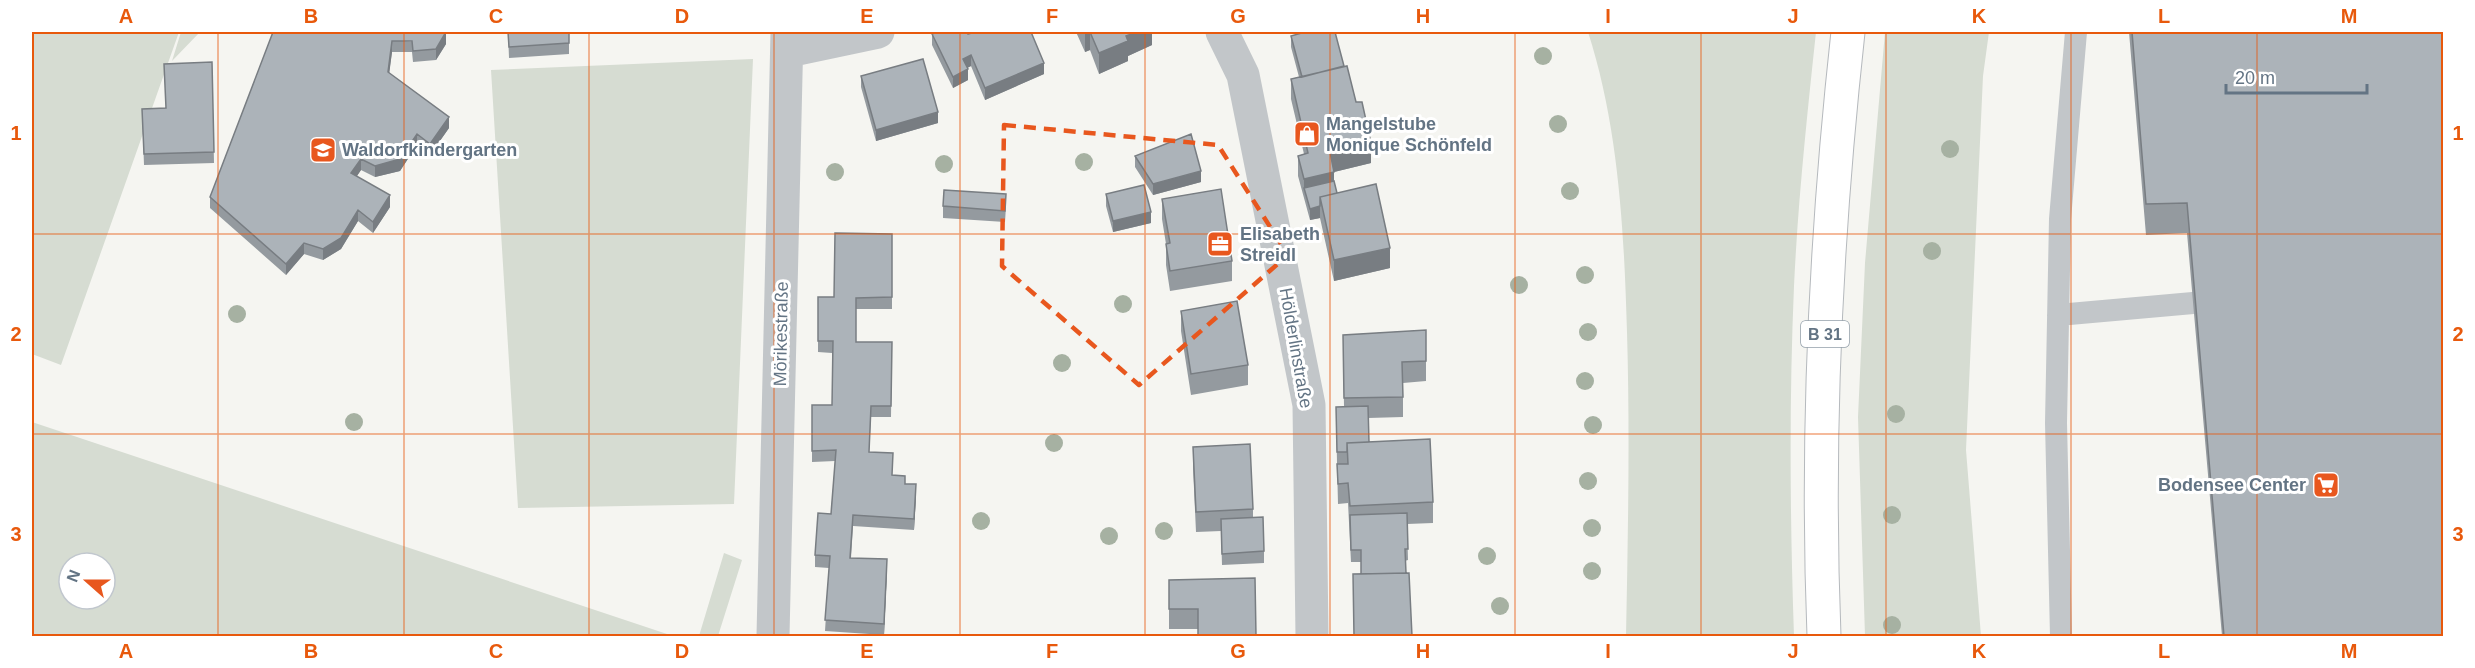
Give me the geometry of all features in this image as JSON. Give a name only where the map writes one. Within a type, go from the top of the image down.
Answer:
[{"type":"main road","name":"B 31","points":[[1824,636],[1821,460],[1826,296],[1837,132],[1848,32]]},
{"type":"street","points":[[788,41],[878,32]]},
{"type":"street","name":"Hölderlinstraße","points":[[1222,32],[1243,75],[1309,405],[1312,636]]},
{"type":"street","name":"Mörikestraße","points":[[773,636],[788,41]]},
{"type":"lane","points":[[2061,636],[2056,423],[2060,219],[2076,32]]},
{"type":"lane","points":[[2058,315],[2193,303]]},
{"type":"highlighted area","points":[[1004,125],[1218,145],[1288,255],[1139,385],[1002,266]]},
{"type":"shaded area","points":[[32,32],[179,32],[61,365],[32,354]]},
{"type":"shaded area","points":[[181,32],[200,32],[172,61]]},
{"type":"shaded area","points":[[1588,32],[1816,32],[1800,190],[1792,330],[1791,461],[1794,636],[1626,636],[1628,408],[1622,218],[1607,105]]},
{"type":"shaded area","points":[[1885,32],[1989,32],[1983,76],[1966,450],[1981,636],[1865,636],[1858,417],[1865,263]]},
{"type":"shaded area","points":[[753,59],[734,504],[518,508],[491,70]]},
{"type":"shaded area","points":[[32,422],[670,635],[32,636]]},
{"type":"shaded area","points":[[724,553],[742,560],[718,636],[699,636]]},
{"type":"building","name":"Waldorfkindergarten","points":[[273,32],[446,32],[436,49],[413,51],[412,41],[392,41],[388,72],[449,117],[430,144],[417,134],[400,159],[375,166],[361,159],[351,173],[390,195],[373,222],[358,210],[341,238],[323,249],[304,243],[286,264],[210,197]]},
{"type":"building","points":[[508,32],[569,32],[569,43],[509,47]]},
{"type":"building","points":[[967,32],[968,34],[1031,32],[1044,63],[985,88],[971,55],[963,59],[968,69],[953,77],[932,34]]},
{"type":"building","points":[[1090,32],[1137,32],[1126,36],[1128,41],[1099,53]]},
{"type":"building","points":[[1305,32],[1335,32],[1344,66],[1302,77],[1291,36]]},
{"type":"building","name":"Bodensee Center","points":[[2132,32],[2444,32],[2444,636],[2224,636],[2187,203],[2146,204]]},
{"type":"building","points":[[923,59],[938,112],[876,130],[861,76]]},
{"type":"building","points":[[212,62],[214,152],[144,154],[142,109],[166,108],[164,64]]},
{"type":"building","points":[[1347,66],[1356,102],[1362,102],[1371,143],[1330,152],[1334,172],[1304,179],[1298,156],[1308,153],[1291,79]]},
{"type":"building","points":[[1191,134],[1201,171],[1153,184],[1135,156]]},
{"type":"building","points":[[1334,181],[1337,193],[1320,197],[1320,206],[1310,209],[1304,188]]},
{"type":"building","points":[[1376,184],[1390,248],[1334,260],[1320,197]]},
{"type":"building","points":[[1144,185],[1151,212],[1113,221],[1106,194]]},
{"type":"building","points":[[1221,189],[1232,261],[1170,271],[1166,244],[1170,243],[1162,199]]},
{"type":"building","points":[[944,190],[1006,194],[1005,211],[943,206]]},
{"type":"building","points":[[835,233],[892,234],[892,297],[856,298],[856,342],[892,342],[891,406],[871,406],[869,452],[893,453],[892,475],[905,476],[905,484],[916,484],[914,519],[853,515],[850,558],[887,559],[884,624],[825,620],[830,556],[815,555],[818,513],[831,514],[836,450],[812,451],[812,405],[832,405],[833,341],[818,341],[818,297],[834,297]]},
{"type":"building","points":[[1237,301],[1248,365],[1191,374],[1181,311]]},
{"type":"building","points":[[1426,330],[1426,361],[1402,362],[1403,397],[1344,398],[1343,335]]},
{"type":"building","points":[[1368,406],[1369,442],[1347,443],[1347,452],[1337,452],[1336,407]]},
{"type":"building","points":[[1430,439],[1433,502],[1350,506],[1348,483],[1338,484],[1337,464],[1348,464],[1347,443]]},
{"type":"building","points":[[1250,444],[1253,509],[1196,512],[1193,447]]},
{"type":"building","points":[[1407,513],[1406,573],[1361,574],[1361,550],[1351,550],[1350,515]]},
{"type":"building","points":[[1263,517],[1264,551],[1222,554],[1221,519]]},
{"type":"building","points":[[1409,573],[1412,636],[1354,636],[1353,574]]},
{"type":"building","points":[[1255,578],[1256,636],[1198,636],[1198,609],[1169,609],[1169,580]]},
{"type":"place","name":"Mangelstube Monique Schönfeld","points":[[1307,134]]},
{"type":"place","name":"Waldorfkindergarten","points":[[323,150]]},
{"type":"place","name":"Elisabeth Streidl","points":[[1220,244]]},
{"type":"place","name":"Bodensee Center","points":[[2326,485]]}]
